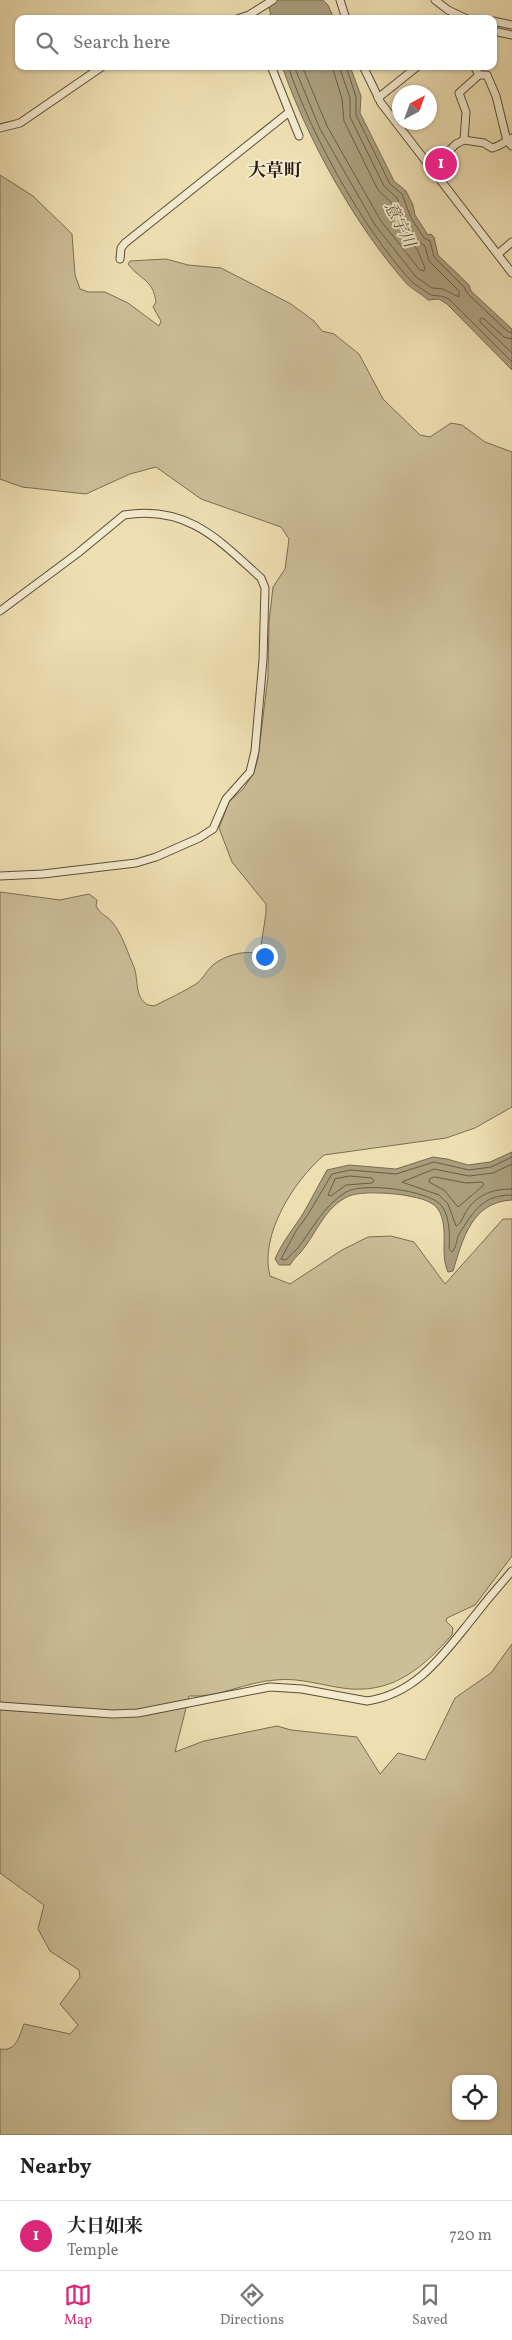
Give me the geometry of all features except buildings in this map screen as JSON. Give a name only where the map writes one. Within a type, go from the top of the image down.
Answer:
[{"type":"street","points":[[252,15],[261,6],[273,0]]},
{"type":"street","points":[[340,0],[345,15]]},
{"type":"street","points":[[435,0],[459,15]]},
{"type":"street","points":[[497,22],[512,25]]},
{"type":"street","points":[[497,32],[512,35]]},
{"type":"street","points":[[0,128],[20,123],[97,70]]},
{"type":"street","points":[[272,70],[288,113],[299,136]]},
{"type":"street","points":[[365,70],[378,98],[512,273]]},
{"type":"street","points":[[378,98],[413,70]]},
{"type":"street","points":[[476,70],[479,75]]},
{"type":"street","points":[[431,168],[456,144],[464,140],[484,143],[492,148],[510,141],[496,96],[486,75],[479,75],[458,93],[466,112],[464,140]]},
{"type":"street","points":[[120,259],[121,248],[125,243],[288,113]]},
{"type":"street","points":[[498,254],[512,242]]},
{"type":"street","points":[[0,611],[78,553],[124,515],[132,514],[163,514],[186,520],[203,528],[261,578],[265,588],[263,660],[255,751],[250,772],[226,799],[213,829],[190,842],[136,863],[44,874],[0,876]]},
{"type":"street","points":[[0,1706],[105,1714],[138,1713],[251,1690],[285,1686],[367,1701],[377,1699],[415,1682],[432,1668],[512,1571]]},
{"type":"shaded area","points":[[0,175],[33,196],[72,234],[75,275],[80,289],[88,292],[105,292],[128,303],[159,326],[161,321],[153,307],[156,302],[152,289],[128,264],[130,261],[166,259],[188,265],[221,268],[291,304],[314,321],[322,331],[334,334],[359,354],[383,399],[420,435],[430,437],[451,423],[462,425],[485,442],[512,452],[512,1107],[475,1128],[446,1138],[324,1155],[301,1179],[282,1210],[274,1227],[268,1260],[270,1276],[290,1284],[342,1250],[368,1237],[391,1236],[414,1242],[445,1284],[503,1219],[512,1219],[512,1556],[475,1605],[447,1618],[446,1621],[453,1628],[452,1635],[431,1657],[408,1675],[382,1686],[367,1689],[351,1689],[285,1679],[264,1681],[211,1695],[189,1696],[175,1752],[204,1741],[277,1726],[291,1730],[357,1737],[380,1774],[398,1753],[425,1760],[455,1698],[491,1673],[512,1644],[512,2135],[0,2135],[0,2049],[13,2046],[24,2024],[70,2034],[78,2025],[60,2004],[80,1977],[79,1970],[50,1951],[38,1929],[44,1905],[0,1873],[0,892],[60,900],[89,894],[97,900],[96,906],[112,922],[122,938],[134,967],[139,993],[148,1005],[154,1006],[196,984],[220,960],[240,953],[258,954],[260,952],[266,904],[232,862],[219,828],[229,802],[244,788],[254,772],[258,758],[268,676],[269,622],[273,587],[285,569],[289,539],[281,527],[201,499],[156,467],[130,474],[86,494],[22,487],[0,479]]},
{"type":"water","points":[[267,0],[323,0],[328,5],[332,15],[271,15]]},
{"type":"water","name":"意宇川","points":[[283,70],[351,70],[361,96],[360,113],[394,181],[406,191],[413,205],[415,215],[428,235],[431,234],[434,237],[438,255],[469,285],[471,291],[512,329],[512,370],[447,304],[439,299],[428,300],[407,284],[388,261],[369,236],[335,181],[292,94]]},
{"type":"water","points":[[512,1152],[512,1200],[498,1202],[487,1207],[478,1215],[471,1224],[461,1246],[453,1271],[448,1272],[445,1265],[442,1216],[438,1209],[422,1199],[391,1194],[361,1193],[354,1194],[340,1201],[327,1214],[306,1246],[290,1265],[279,1265],[275,1259],[327,1170],[349,1165],[396,1169],[433,1157],[468,1165],[490,1162]]},
{"type":"place","name":"大日如来","points":[[441,164]]},
{"type":"district","name":"大草町","points":[[275,171]]}]
